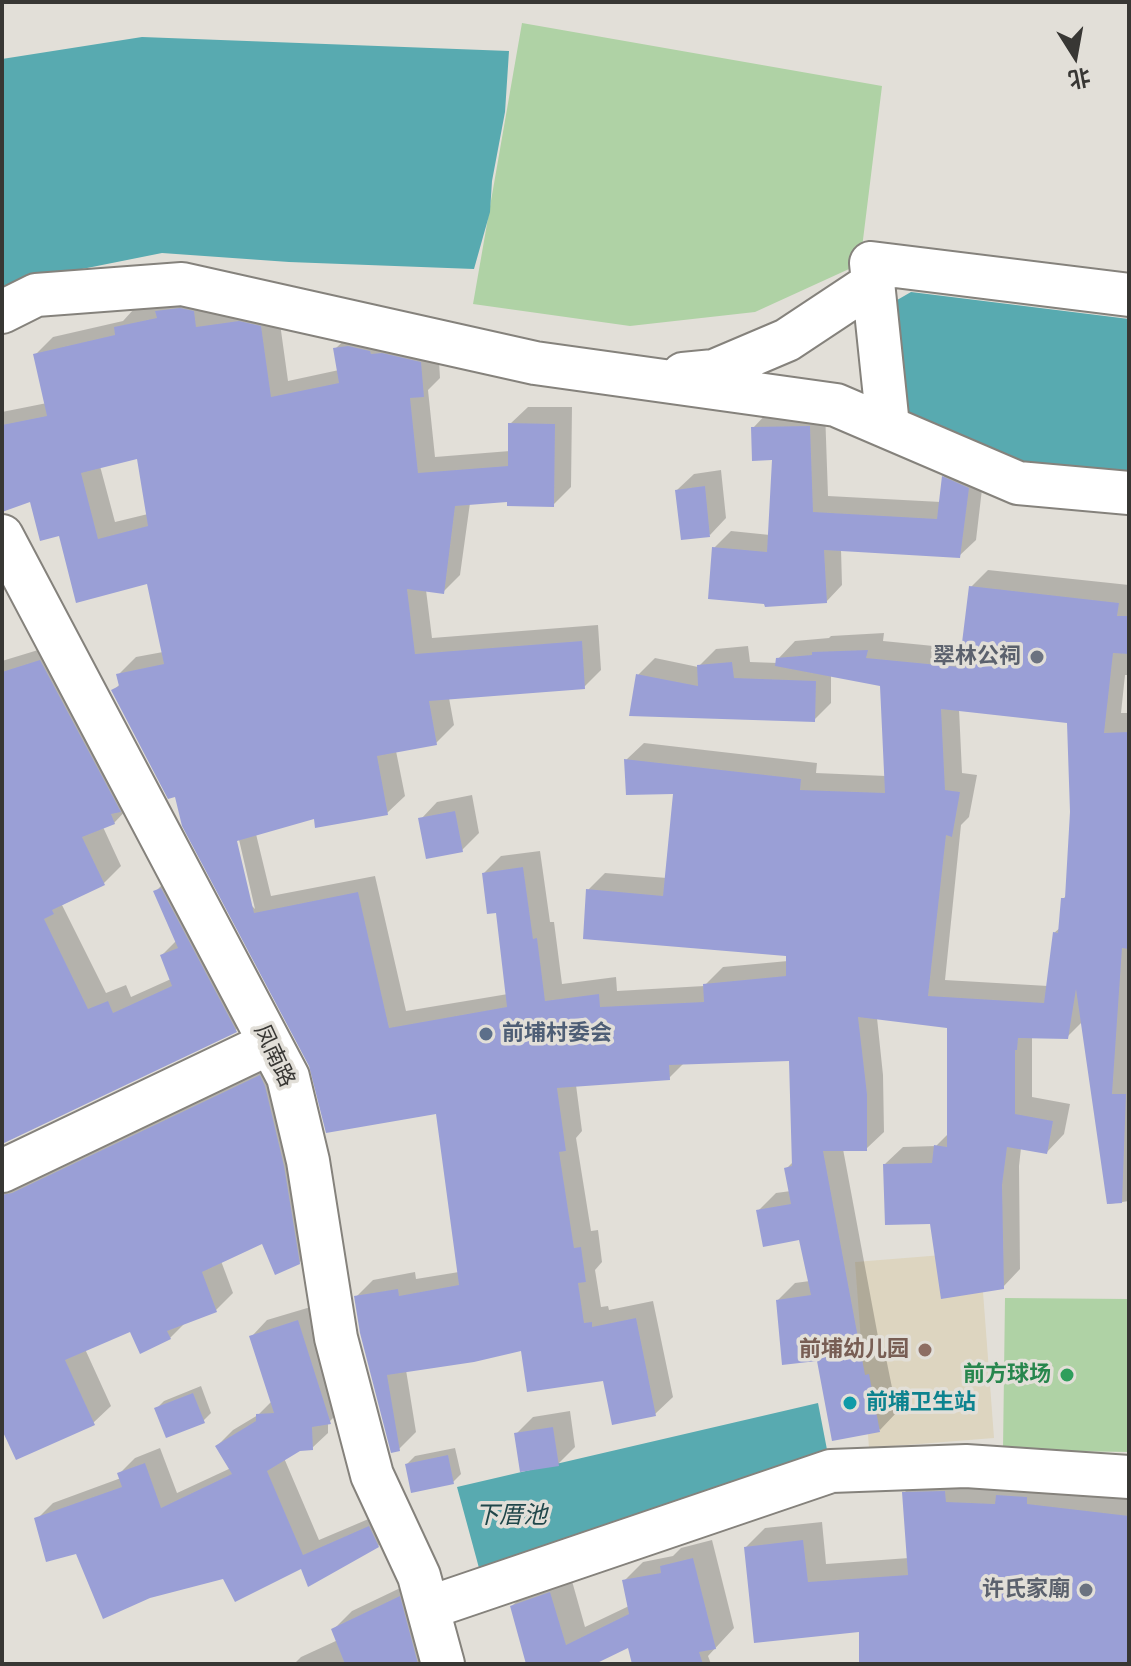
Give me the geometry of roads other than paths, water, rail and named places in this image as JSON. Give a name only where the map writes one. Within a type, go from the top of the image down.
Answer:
[{"type":"street","points":[[888,426],[871,263],[1129,295]]},
{"type":"street","points":[[2,312],[36,295],[182,284],[535,363],[836,405],[1018,483],[1129,493]]},
{"type":"street","points":[[645,379],[714,371],[743,359],[787,340],[867,287]]},
{"type":"street","name":"凤南路","points":[[2,536],[288,1077],[308,1161],[336,1338],[372,1475],[419,1576],[443,1664]]},
{"type":"street","points":[[2,1171],[270,1043]]},
{"type":"street","points":[[428,1608],[831,1471],[966,1466],[1129,1477]]},
{"type":"water","points":[[142,37],[509,51],[505,112],[492,181],[490,212],[474,269],[289,262],[162,253],[62,273],[2,302],[2,59]]},
{"type":"water","points":[[911,292],[1129,319],[1129,484],[1020,473],[900,420],[885,307]]},
{"type":"water","name":"下厝池","points":[[818,1403],[829,1460],[479,1568],[457,1487]]},
{"type":"place","name":"翠林公祠","points":[[1037,657]]},
{"type":"place","name":"前埔村委会","points":[[486,1034]]},
{"type":"place","name":"前埔幼儿园","points":[[925,1350]]},
{"type":"place","name":"前方球场","points":[[1067,1375]]},
{"type":"place","name":"前埔卫生站","points":[[850,1403]]},
{"type":"place","name":"许氏家廟","points":[[1086,1590]]}]
